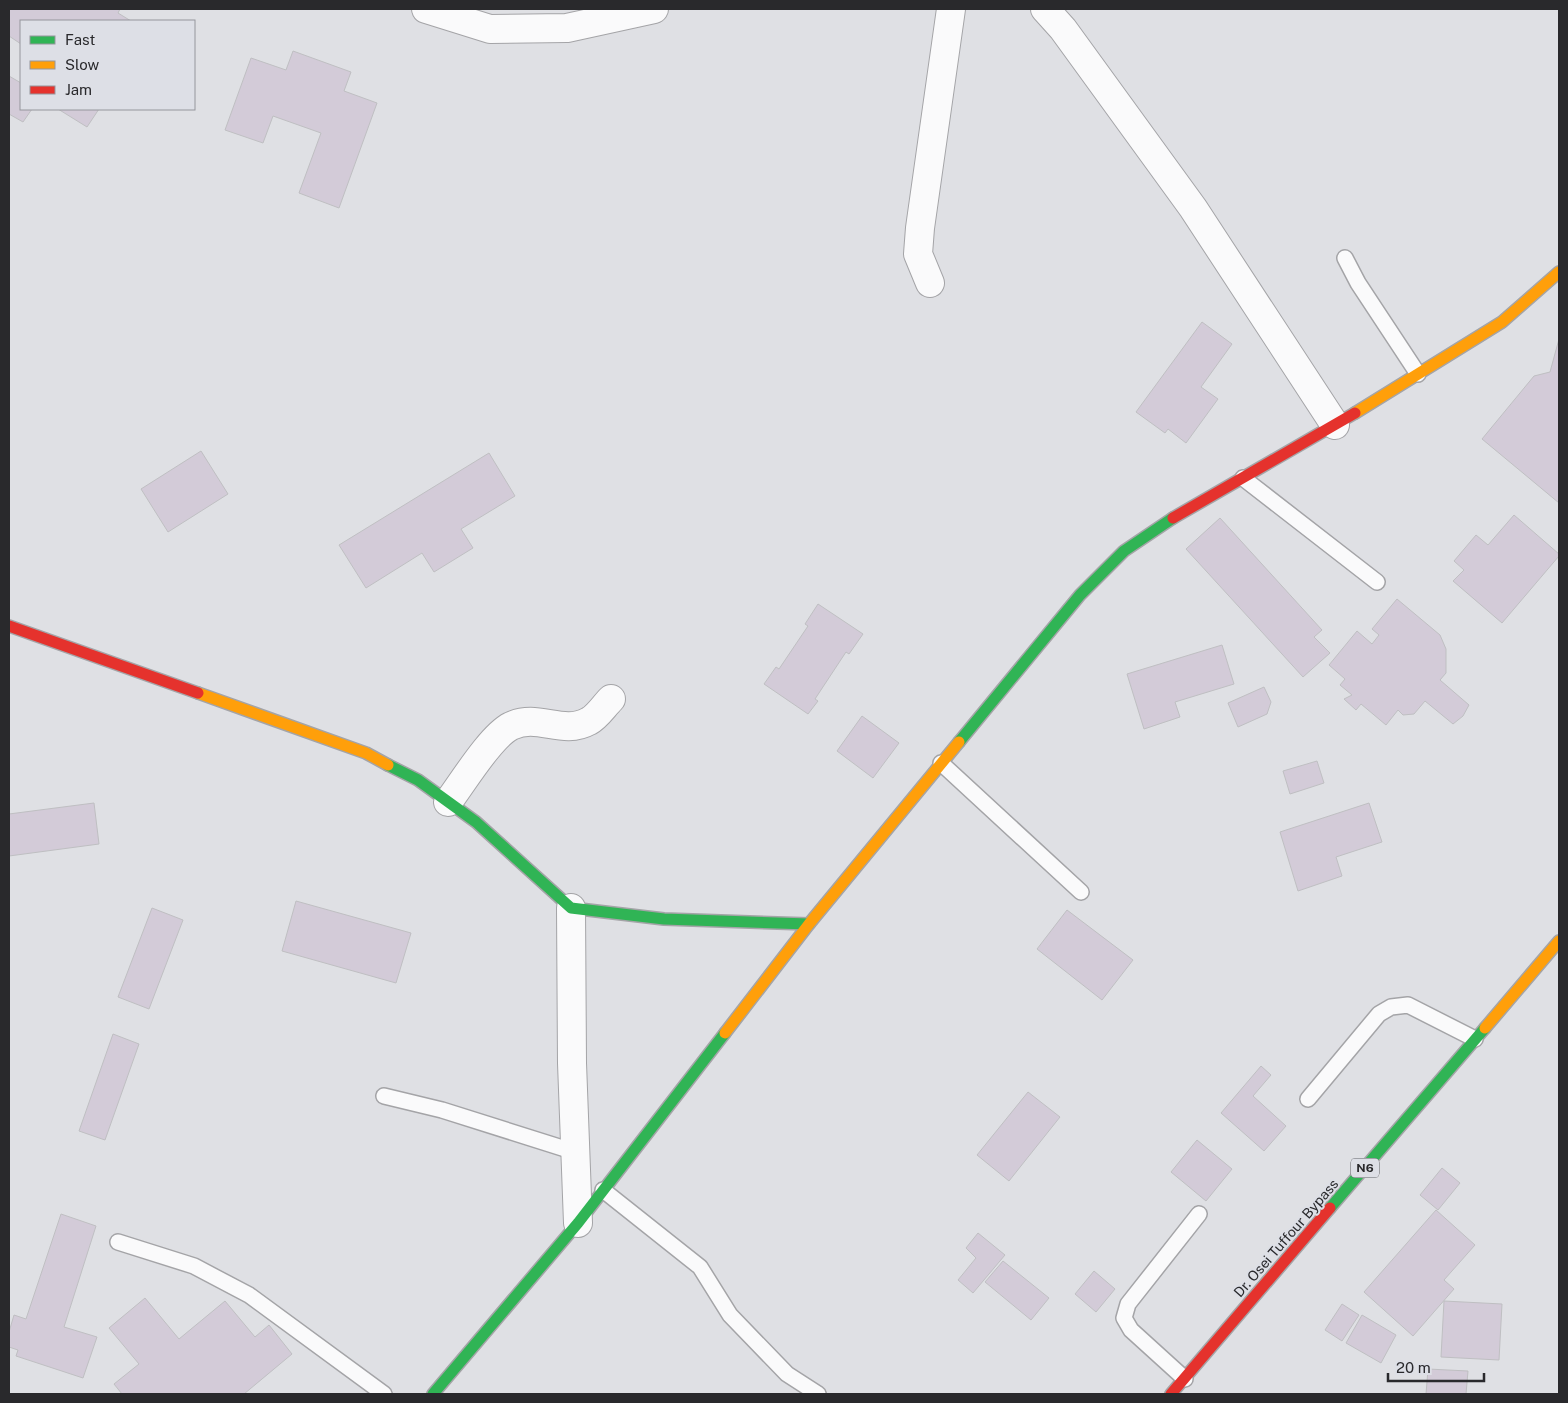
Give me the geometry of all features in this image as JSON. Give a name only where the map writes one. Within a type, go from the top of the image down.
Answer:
[{"type":"main road","points":[[433,1394],[578,1223],[809,924],[1080,595],[1124,551],[1180,513],[1334,425],[1502,322],[1559,272]]},
{"type":"main road","points":[[9,626],[366,753],[418,780],[476,822],[571,908],[664,919],[809,924]]},
{"type":"main road","name":"Dr. Osei Tuffour Bypass","points":[[1171,1394],[1559,941]]},
{"type":"street","points":[[426,9],[490,29],[566,28],[654,9]]},
{"type":"street","points":[[930,283],[918,254],[951,9]]},
{"type":"street","points":[[1045,9],[1063,29],[1193,208],[1334,425]]},
{"type":"street","points":[[448,802],[498,735],[511,726],[526,721],[574,727],[591,720],[610,699]]},
{"type":"street","points":[[571,908],[572,1063],[578,1223]]},
{"type":"lane","points":[[1345,258],[1358,283],[1418,374]]},
{"type":"lane","points":[[1242,478],[1377,582]]},
{"type":"lane","points":[[941,763],[1081,892]]},
{"type":"lane","points":[[1308,1099],[1379,1014],[1391,1007],[1408,1005],[1475,1039]]},
{"type":"lane","points":[[384,1096],[442,1110],[575,1152]]},
{"type":"lane","points":[[603,1190],[700,1267],[730,1314],[787,1374],[818,1394]]},
{"type":"lane","points":[[1185,1379],[1132,1330],[1124,1318],[1128,1304],[1199,1214]]},
{"type":"lane","points":[[118,1242],[194,1266],[250,1296],[384,1394]]},
{"type":"building","points":[[9,9],[120,9],[118,13],[129,20],[20,20],[20,43],[9,36]]},
{"type":"building","points":[[293,51],[351,72],[344,91],[377,103],[339,208],[299,193],[321,133],[273,116],[263,143],[225,130],[251,58],[286,70]]},
{"type":"building","points":[[9,76],[20,82],[20,110],[31,110],[23,122],[9,114]]},
{"type":"building","points":[[60,110],[98,110],[87,127]]},
{"type":"building","points":[[1202,322],[1232,344],[1201,387],[1218,399],[1186,443],[1168,429],[1165,433],[1136,412]]},
{"type":"building","points":[[1559,339],[1559,503],[1482,439],[1534,376],[1550,372]]},
{"type":"building","points":[[201,451],[228,494],[168,532],[141,489]]},
{"type":"building","points":[[489,453],[515,496],[461,529],[473,548],[434,572],[422,553],[366,588],[339,545]]},
{"type":"building","points":[[1514,515],[1559,556],[1502,623],[1453,581],[1464,570],[1454,561],[1476,535],[1488,545]]},
{"type":"building","points":[[1220,518],[1322,630],[1314,637],[1330,653],[1303,677],[1186,549]]},
{"type":"building","points":[[1397,599],[1440,635],[1446,649],[1446,673],[1440,680],[1469,705],[1463,716],[1453,724],[1425,701],[1414,714],[1403,715],[1398,710],[1386,725],[1361,704],[1356,710],[1344,699],[1352,695],[1340,685],[1345,679],[1329,665],[1357,631],[1372,644],[1379,635],[1372,629]]},
{"type":"building","points":[[818,604],[863,634],[849,654],[846,652],[815,699],[818,701],[808,714],[764,684],[776,667],[779,669],[808,626],[805,624]]},
{"type":"building","points":[[1222,645],[1234,684],[1175,702],[1180,717],[1144,729],[1127,674]]},
{"type":"building","points":[[1264,687],[1271,702],[1267,714],[1238,727],[1228,703]]},
{"type":"building","points":[[862,716],[899,743],[873,778],[837,751]]},
{"type":"building","points":[[1317,761],[1324,783],[1290,794],[1283,771]]},
{"type":"building","points":[[94,803],[99,844],[9,856],[9,814]]},
{"type":"building","points":[[1369,803],[1382,842],[1336,857],[1342,876],[1298,891],[1280,832]]},
{"type":"building","points":[[296,901],[411,933],[396,983],[282,951]]},
{"type":"building","points":[[152,908],[183,920],[149,1009],[118,997]]},
{"type":"building","points":[[1067,910],[1133,960],[1102,1000],[1037,949]]},
{"type":"building","points":[[113,1034],[139,1044],[105,1140],[79,1131]]},
{"type":"building","points":[[1261,1066],[1271,1075],[1253,1096],[1286,1126],[1264,1151],[1221,1113]]},
{"type":"building","points":[[1028,1092],[1060,1117],[1009,1181],[977,1155]]},
{"type":"building","points":[[1197,1140],[1232,1169],[1206,1201],[1171,1172]]},
{"type":"building","points":[[1442,1168],[1460,1183],[1438,1210],[1420,1195]]},
{"type":"building","points":[[1436,1210],[1475,1245],[1444,1280],[1454,1289],[1413,1336],[1364,1292]]},
{"type":"building","points":[[61,1214],[96,1226],[64,1327],[97,1337],[83,1378],[16,1356],[18,1350],[9,1347],[9,1332],[14,1315],[26,1319]]},
{"type":"building","points":[[978,1233],[1005,1255],[973,1293],[958,1280],[976,1258],[966,1248]]},
{"type":"building","points":[[1003,1261],[1049,1298],[1031,1320],[985,1282]]},
{"type":"building","points":[[1094,1271],[1115,1289],[1096,1312],[1075,1294]]},
{"type":"building","points":[[145,1298],[179,1339],[225,1301],[255,1337],[269,1325],[292,1354],[244,1394],[122,1394],[114,1384],[139,1364],[109,1328]]},
{"type":"building","points":[[1444,1301],[1502,1304],[1499,1360],[1441,1357]]},
{"type":"building","points":[[1342,1304],[1359,1315],[1342,1341],[1325,1330]]},
{"type":"building","points":[[1362,1315],[1396,1335],[1381,1363],[1346,1343]]},
{"type":"building","points":[[1428,1369],[1468,1371],[1466,1394],[1426,1394]]},
{"type":"traffic: fast","points":[[959,742],[1080,595],[1124,551],[1173,518]]},
{"type":"traffic: fast","points":[[388,765],[418,780],[476,822],[571,908],[664,919],[809,924]]},
{"type":"traffic: fast","points":[[1330,1208],[1485,1028]]},
{"type":"traffic: fast","points":[[433,1394],[578,1223],[725,1033]]},
{"type":"traffic: slow","points":[[1355,413],[1502,322],[1559,272]]},
{"type":"traffic: slow","points":[[198,693],[366,753],[388,765]]},
{"type":"traffic: slow","points":[[725,1033],[809,924],[959,742]]},
{"type":"traffic: slow","points":[[1485,1028],[1559,941]]},
{"type":"traffic: jam","points":[[1173,518],[1355,413]]},
{"type":"traffic: jam","points":[[9,626],[198,693]]},
{"type":"traffic: jam","points":[[1171,1394],[1330,1208]]}]
